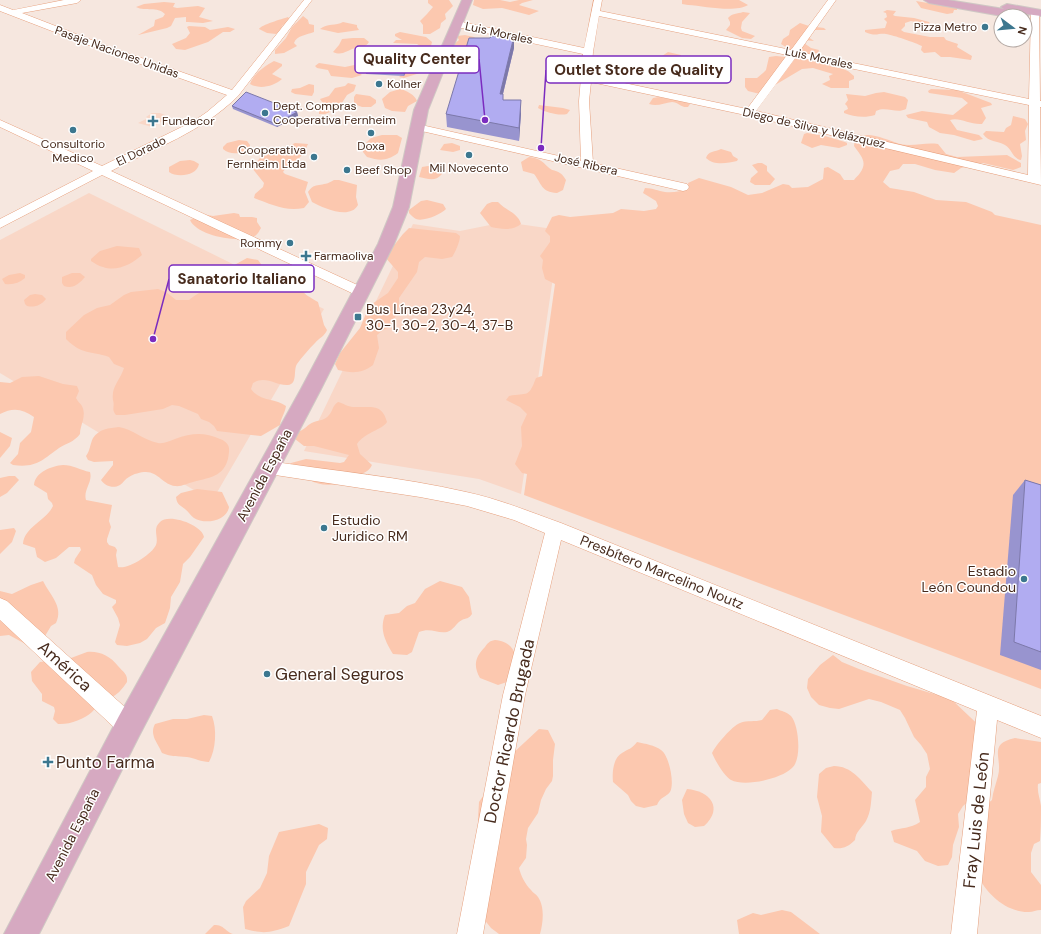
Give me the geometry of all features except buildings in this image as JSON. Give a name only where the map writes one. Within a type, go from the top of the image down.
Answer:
[{"type":"main road","name":"Avenida España","points":[[20,934],[386,244],[401,207],[421,110],[467,0]]},
{"type":"main road","points":[[930,0],[993,11]]},
{"type":"main road","points":[[964,0],[1035,16]]},
{"type":"street","points":[[0,16],[77,0]]},
{"type":"street","name":"El Dorado","points":[[0,224],[188,127],[228,102],[308,0]]},
{"type":"street","points":[[587,164],[584,101],[588,52],[598,0]]},
{"type":"street","points":[[750,113],[832,0]]},
{"type":"street","name":"Pasaje Naciones Unidas","points":[[0,8],[10,13],[234,94]]},
{"type":"street","name":"Luis Morales","points":[[596,13],[794,52],[1038,103]]},
{"type":"street","points":[[1035,16],[1038,103],[1037,180]]},
{"type":"street","name":"Luis Morales","points":[[457,24],[588,52]]},
{"type":"street","name":"Diego de Silva y Velázquez","points":[[587,78],[750,113],[1037,180]]},
{"type":"street","points":[[0,123],[361,292]]},
{"type":"street","name":"José Ribera","points":[[417,127],[587,164],[683,187]]},
{"type":"street","name":"Presbítero Marcelino Noutz","points":[[268,468],[420,490],[467,499],[518,514],[1041,727]]},
{"type":"street","name":"Doctor Ricardo Brugada","points":[[470,934],[514,696],[554,528]]},
{"type":"street","name":"América","points":[[0,607],[129,726]]},
{"type":"street","name":"Fray Luis de León","points":[[964,934],[988,706]]},
{"type":"shaded area","points":[[428,0],[449,0],[453,6],[445,14],[446,19],[441,23],[440,28],[430,34],[423,34],[423,25],[420,21],[433,7],[428,3]]},
{"type":"shaded area","points":[[474,0],[500,0],[510,2],[519,0],[533,0],[519,5],[539,11],[529,15],[502,8],[483,9],[473,5]]},
{"type":"shaded area","points":[[682,0],[739,0],[748,5],[735,9],[728,9],[682,4]]},
{"type":"shaded area","points":[[916,1],[957,8],[957,10],[954,10],[953,13],[947,14],[921,8]]},
{"type":"shaded area","points":[[164,2],[175,3],[173,7],[177,8],[198,6],[205,8],[199,17],[213,21],[203,23],[186,22],[186,17],[175,18],[171,26],[167,28],[138,35],[154,26],[155,20],[163,17],[165,14],[158,10],[136,7],[144,4]]},
{"type":"shaded area","points":[[887,10],[896,11],[893,15],[895,16],[914,18],[929,22],[932,27],[925,27],[923,24],[911,21],[905,23],[905,26],[901,30],[904,32],[930,37],[944,37],[946,40],[958,44],[957,47],[972,56],[971,60],[941,57],[935,52],[924,53],[921,50],[922,46],[910,41],[886,34],[874,35],[865,32],[865,30],[885,28],[887,22],[884,19],[887,17],[886,13],[883,12]]},
{"type":"shaded area","points":[[743,12],[750,13],[742,22],[741,28],[742,31],[755,36],[751,39],[742,38],[726,30],[730,25],[728,18],[733,14]]},
{"type":"shaded area","points":[[303,16],[308,20],[309,24],[314,25],[314,32],[297,38],[294,43],[297,46],[284,53],[275,54],[275,50],[286,38],[292,27]]},
{"type":"shaded area","points":[[288,17],[290,20],[282,26],[281,30],[276,34],[267,33],[259,29],[267,24]]},
{"type":"shaded area","points":[[343,22],[357,25],[359,30],[338,33],[320,29],[326,26]]},
{"type":"shaded area","points":[[800,23],[824,28],[826,30],[814,30],[808,37],[814,41],[804,40],[804,43],[811,48],[819,50],[818,53],[803,54],[792,51],[781,44],[783,39],[789,35],[790,30]]},
{"type":"shaded area","points":[[187,27],[205,27],[210,30],[228,27],[235,29],[230,32],[223,32],[208,42],[185,50],[176,49],[172,44],[186,38],[190,33]]},
{"type":"shaded area","points":[[400,32],[426,37],[432,42],[431,46],[425,49],[417,44],[393,43],[396,40],[402,40],[395,36],[395,34]]},
{"type":"shaded area","points":[[465,35],[474,37],[478,40],[464,54],[455,56],[453,54],[452,46],[459,40],[457,36]]},
{"type":"shaded area","points":[[364,38],[369,42],[364,46],[344,53],[333,52],[342,39]]},
{"type":"shaded area","points":[[668,52],[681,55],[681,61],[663,61],[662,63],[668,67],[665,68],[657,67],[653,63],[651,58],[662,56]]},
{"type":"shaded area","points":[[414,56],[418,58],[419,62],[425,65],[423,72],[404,78],[399,77],[404,72]]},
{"type":"shaded area","points":[[776,56],[804,59],[843,69],[854,76],[854,79],[849,81],[849,88],[831,88],[822,84],[830,80],[829,76],[833,74],[813,68],[802,69],[760,94],[748,91],[745,87],[745,78],[757,78],[766,70],[769,57]]},
{"type":"shaded area","points":[[274,61],[282,64],[282,66],[272,74],[282,79],[275,84],[262,87],[250,84],[257,73]]},
{"type":"shaded area","points":[[319,63],[345,67],[359,64],[358,72],[362,75],[352,78],[331,76],[328,70],[317,68],[315,66]]},
{"type":"shaded area","points":[[348,83],[356,85],[354,91],[347,95],[338,109],[325,114],[319,114],[319,110],[324,105],[320,99],[329,96],[335,88],[345,86]]},
{"type":"shaded area","points":[[309,84],[314,85],[314,92],[312,96],[295,94],[291,92],[292,89],[300,88]]},
{"type":"shaded area","points":[[400,89],[410,93],[417,101],[408,106],[405,112],[392,111],[385,108],[382,99],[390,92]]},
{"type":"shaded area","points":[[931,89],[957,90],[991,103],[992,105],[981,108],[986,118],[982,124],[954,119],[950,120],[957,130],[979,135],[983,139],[974,141],[954,135],[940,133],[929,127],[927,122],[908,118],[906,115],[922,111],[953,115],[968,103],[962,98],[929,93],[928,91]]},
{"type":"shaded area","points":[[884,92],[905,97],[908,100],[906,109],[899,111],[884,109],[876,111],[875,115],[868,117],[844,113],[844,111],[848,109],[845,104],[848,100],[846,94],[865,96]]},
{"type":"shaded area","points":[[356,94],[370,96],[376,100],[376,103],[371,107],[362,107],[354,104],[354,97]]},
{"type":"shaded area","points":[[659,97],[690,104],[686,107],[672,102],[658,105],[649,104],[653,98]]},
{"type":"shaded area","points":[[539,105],[570,110],[567,114],[556,114],[538,108]]},
{"type":"shaded area","name":"Fundacor","points":[[152,113],[160,113],[170,117],[152,127],[138,123],[148,118],[146,117]]},
{"type":"shaded area","points":[[1013,116],[1025,119],[1028,124],[1025,131],[1026,140],[1020,144],[1022,156],[1021,160],[1018,159],[1005,145],[988,139],[983,134],[986,131],[1004,132],[1006,128],[1011,125]]},
{"type":"shaded area","points":[[807,133],[825,136],[845,142],[847,145],[839,148],[821,145],[812,148],[801,143],[804,134]]},
{"type":"shaded area","points":[[382,135],[397,135],[402,138],[398,153],[383,160],[367,157],[363,152],[363,146],[371,138]]},
{"type":"shaded area","points":[[867,135],[880,137],[905,145],[938,144],[946,154],[957,157],[1007,155],[1021,163],[1021,167],[1013,170],[983,163],[971,163],[970,166],[961,168],[954,173],[935,170],[915,164],[903,164],[899,169],[890,171],[883,182],[890,188],[914,192],[936,200],[966,202],[992,212],[995,215],[1041,225],[1041,689],[524,495],[527,474],[522,473],[515,464],[522,446],[521,427],[527,414],[520,407],[506,400],[509,396],[529,392],[536,378],[542,376],[555,284],[545,279],[542,268],[543,260],[540,256],[550,242],[550,236],[545,231],[552,217],[559,215],[570,217],[613,213],[621,209],[644,211],[656,209],[658,206],[656,201],[643,193],[645,188],[665,192],[680,191],[689,189],[688,183],[699,178],[731,187],[748,195],[762,193],[783,184],[789,185],[792,188],[808,187],[823,179],[824,168],[828,167],[840,174],[844,180],[854,180],[860,173],[863,166],[863,159],[854,146],[855,138]]},
{"type":"shaded area","points":[[239,140],[247,141],[250,147],[240,153],[230,153],[223,149],[227,143]]},
{"type":"shaded area","points":[[295,143],[308,144],[300,157],[283,172],[308,182],[305,192],[309,202],[304,208],[291,209],[278,207],[254,198],[255,194],[263,187],[264,183],[252,168],[267,149],[285,148]]},
{"type":"shaded area","points":[[452,143],[460,146],[460,150],[453,152],[440,150],[444,144]]},
{"type":"shaded area","points":[[721,149],[731,152],[733,156],[738,159],[737,161],[717,163],[709,161],[706,158],[710,153]]},
{"type":"shaded area","points":[[529,157],[540,160],[550,169],[559,172],[566,180],[563,190],[557,193],[548,191],[542,187],[534,174],[523,171],[521,162]]},
{"type":"shaded area","points":[[190,160],[199,164],[195,171],[186,175],[177,175],[169,172],[169,167],[180,161]]},
{"type":"shaded area","points":[[762,163],[767,166],[767,171],[775,179],[770,185],[755,185],[750,182],[751,178],[758,172],[752,165]]},
{"type":"shaded area","points":[[428,166],[442,168],[442,174],[434,179],[419,177],[422,167]]},
{"type":"shaded area","points":[[334,180],[357,185],[356,197],[358,205],[349,212],[329,210],[312,202],[308,192],[313,187],[316,185],[326,184]]},
{"type":"shaded area","points":[[89,193],[324,309],[212,501],[0,373],[0,240]]},
{"type":"shaded area","points":[[427,200],[443,204],[446,209],[436,215],[419,220],[409,213],[409,210],[421,201]]},
{"type":"shaded area","points":[[498,202],[514,214],[521,224],[511,229],[491,227],[480,213],[487,204]]},
{"type":"shaded area","points":[[234,213],[239,214],[240,217],[257,218],[257,222],[261,228],[255,236],[240,239],[220,237],[201,230],[194,226],[190,220],[202,214],[213,216]]},
{"type":"shaded area","points":[[505,222],[560,230],[521,494],[479,479],[304,451],[413,224],[460,231]]},
{"type":"shaded area","points":[[409,228],[456,233],[460,236],[456,250],[452,257],[442,259],[425,257],[419,262],[417,272],[399,298],[399,307],[394,320],[388,328],[377,335],[379,348],[373,365],[365,370],[356,372],[338,370],[335,364],[340,353],[360,328],[367,311],[372,304],[388,293],[398,278],[398,272],[385,257]]},
{"type":"shaded area","points":[[117,246],[139,248],[142,255],[129,264],[119,268],[101,267],[91,261],[91,259],[100,251]]},
{"type":"shaded area","points":[[247,258],[258,260],[264,268],[276,275],[295,276],[300,289],[306,295],[318,302],[324,325],[327,330],[297,364],[294,379],[291,384],[284,385],[267,380],[253,383],[251,389],[259,396],[286,406],[280,425],[261,436],[217,431],[209,422],[201,419],[198,414],[179,406],[172,405],[163,409],[116,415],[113,409],[113,391],[124,368],[114,364],[109,357],[77,348],[66,339],[66,332],[84,315],[97,308],[110,305],[131,292],[158,289],[166,292],[176,300],[189,300],[203,290],[216,284],[222,284],[233,288],[237,280],[231,274],[229,268]]},
{"type":"shaded area","points":[[20,273],[25,275],[25,278],[16,283],[5,284],[2,279],[9,275]]},
{"type":"shaded area","points":[[72,273],[80,273],[85,277],[76,285],[70,287],[64,286],[62,283],[62,277]]},
{"type":"shaded area","points":[[30,295],[42,295],[46,299],[38,306],[27,306],[24,300]]},
{"type":"shaded area","points":[[39,376],[63,384],[77,386],[79,391],[76,398],[82,406],[84,413],[80,434],[73,441],[59,448],[39,462],[21,466],[13,465],[10,463],[18,454],[20,443],[31,432],[34,417],[26,412],[18,410],[9,410],[0,414],[0,382],[10,383],[22,377]]},
{"type":"shaded area","points":[[338,402],[351,407],[374,407],[382,411],[387,422],[385,425],[364,437],[357,444],[360,454],[372,465],[369,470],[345,482],[327,485],[320,484],[312,481],[288,466],[291,463],[306,459],[340,463],[344,462],[349,455],[314,446],[304,446],[295,439],[294,436],[295,433],[312,423],[327,417]]},
{"type":"shaded area","points":[[119,427],[158,443],[164,443],[181,437],[198,434],[209,435],[224,441],[228,445],[228,460],[222,471],[212,477],[182,485],[171,485],[154,474],[146,472],[137,473],[115,487],[109,486],[101,480],[113,465],[113,461],[94,462],[88,460],[86,456],[95,435],[104,430]]},
{"type":"shaded area","points":[[0,432],[12,438],[10,446],[0,458]]},
{"type":"shaded area","points":[[63,465],[90,472],[91,476],[85,496],[86,500],[112,505],[109,521],[111,527],[107,542],[117,550],[116,555],[118,567],[133,564],[145,557],[154,549],[157,542],[156,527],[164,520],[170,519],[185,522],[198,528],[204,537],[190,557],[183,564],[180,582],[171,597],[170,608],[165,623],[156,628],[147,639],[140,643],[127,646],[117,645],[115,642],[120,625],[112,607],[116,603],[116,600],[103,594],[96,585],[92,575],[74,563],[81,550],[80,547],[69,547],[56,558],[45,562],[37,557],[35,548],[23,544],[27,533],[46,516],[53,506],[48,499],[47,493],[34,485],[35,480],[45,470]]},
{"type":"shaded area","points":[[15,476],[19,480],[7,493],[0,497],[0,478]]},
{"type":"shaded area","points":[[197,489],[222,492],[229,507],[224,516],[209,521],[199,520],[180,506],[176,500],[176,497],[181,493]]},
{"type":"shaded area","points":[[14,528],[16,531],[12,542],[0,554],[0,530]]},
{"type":"shaded area","points":[[43,581],[57,606],[58,617],[56,623],[51,626],[45,636],[31,647],[9,635],[0,636],[0,591],[12,594]]},
{"type":"shaded area","points":[[440,581],[462,587],[469,597],[472,614],[471,616],[460,621],[447,632],[427,630],[419,632],[412,652],[407,655],[393,654],[384,636],[383,620],[385,615],[399,613],[407,606],[415,603],[425,589]]},
{"type":"shaded area","points":[[495,640],[509,645],[517,657],[510,681],[498,685],[480,678],[476,670],[476,662],[479,654],[489,642]]},
{"type":"shaded area","points":[[87,652],[100,653],[112,659],[125,673],[127,682],[118,693],[101,703],[85,717],[76,721],[58,724],[53,719],[55,711],[54,707],[42,701],[42,694],[32,681],[31,672],[40,662],[71,658]]},
{"type":"shaded area","points":[[833,655],[842,662],[859,669],[907,686],[951,699],[988,734],[983,789],[963,806],[958,814],[959,827],[953,845],[952,857],[948,865],[938,866],[925,861],[917,851],[894,842],[891,831],[913,826],[920,822],[915,800],[926,787],[926,777],[930,769],[927,754],[914,737],[900,710],[869,699],[839,709],[830,708],[819,705],[811,697],[807,688],[808,679],[820,665]]},
{"type":"shaded area","points":[[777,709],[791,716],[794,720],[798,742],[795,764],[787,772],[780,776],[763,781],[745,783],[737,782],[728,778],[715,760],[712,753],[714,750],[724,736],[740,723],[762,720],[770,710]]},
{"type":"shaded area","points":[[204,715],[212,716],[215,727],[213,751],[209,762],[162,753],[153,732],[155,724],[173,719],[187,719]]},
{"type":"shaded area","points":[[539,729],[548,730],[555,744],[553,776],[552,781],[541,800],[538,813],[528,828],[526,839],[526,858],[519,868],[525,883],[537,896],[542,905],[543,920],[540,934],[499,934],[491,928],[483,918],[481,836],[478,819],[479,802],[511,755]]},
{"type":"shaded area","points":[[1015,738],[1041,742],[1041,783],[1038,784],[1038,793],[1041,806],[1040,841],[1034,844],[1031,853],[1031,872],[1041,885],[1041,910],[1030,912],[1013,909],[998,901],[986,889],[978,875],[986,805],[992,800],[998,776],[999,748],[1001,744]]},
{"type":"shaded area","points":[[637,742],[658,748],[664,753],[669,763],[672,783],[670,792],[660,800],[657,805],[644,808],[636,806],[628,795],[613,782],[613,770],[617,758]]},
{"type":"shaded area","points":[[834,766],[846,768],[851,771],[860,778],[872,792],[868,818],[858,832],[855,840],[848,846],[840,848],[834,848],[821,832],[822,816],[817,797],[819,774],[826,768]]},
{"type":"shaded area","points":[[687,789],[702,793],[712,802],[713,813],[704,826],[695,827],[688,823],[684,814],[682,800]]},
{"type":"shaded area","points":[[319,824],[328,828],[327,839],[319,845],[306,872],[306,884],[289,926],[267,932],[257,932],[245,929],[243,907],[246,901],[260,888],[267,873],[269,856],[279,832]]},
{"type":"shaded area","points":[[782,910],[791,912],[820,934],[739,934],[737,920],[753,913],[761,915]]},
{"type":"shaded area","points":[[214,925],[220,926],[233,934],[205,934]]},
{"type":"place","name":"Pizza Metro","points":[[985,27]]},
{"type":"place","name":"Kolher","points":[[379,84]]},
{"type":"place","name":"Dept. Compras Cooperativa Fernheim","points":[[265,113]]},
{"type":"place","name":"Quality Center","points":[[485,120]]},
{"type":"place","name":"Fundacor","points":[[153,121]]},
{"type":"place","name":"Consultorio Medico","points":[[73,130]]},
{"type":"place","name":"Doxa","points":[[371,133]]},
{"type":"place","name":"Outlet Store de Quality","points":[[541,148]]},
{"type":"place","name":"Mil Novecento","points":[[469,155]]},
{"type":"place","name":"Cooperativa Fernheim Ltda","points":[[314,157]]},
{"type":"place","name":"Beef Shop","points":[[347,170]]},
{"type":"place","name":"Rommy","points":[[290,243]]},
{"type":"place","name":"Farmaoliva","points":[[306,256]]},
{"type":"place","name":"Bus Línea 23y24, 30-1, 30-2, 30-4, 37-B","points":[[358,317]]},
{"type":"place","name":"Sanatorio Italiano","points":[[153,339]]},
{"type":"place","name":"Estudio Juridico RM","points":[[324,528]]},
{"type":"place","name":"Estadio León Coundou","points":[[1024,579]]},
{"type":"place","name":"General Seguros","points":[[267,674]]},
{"type":"place","name":"Punto Farma","points":[[48,762]]}]
